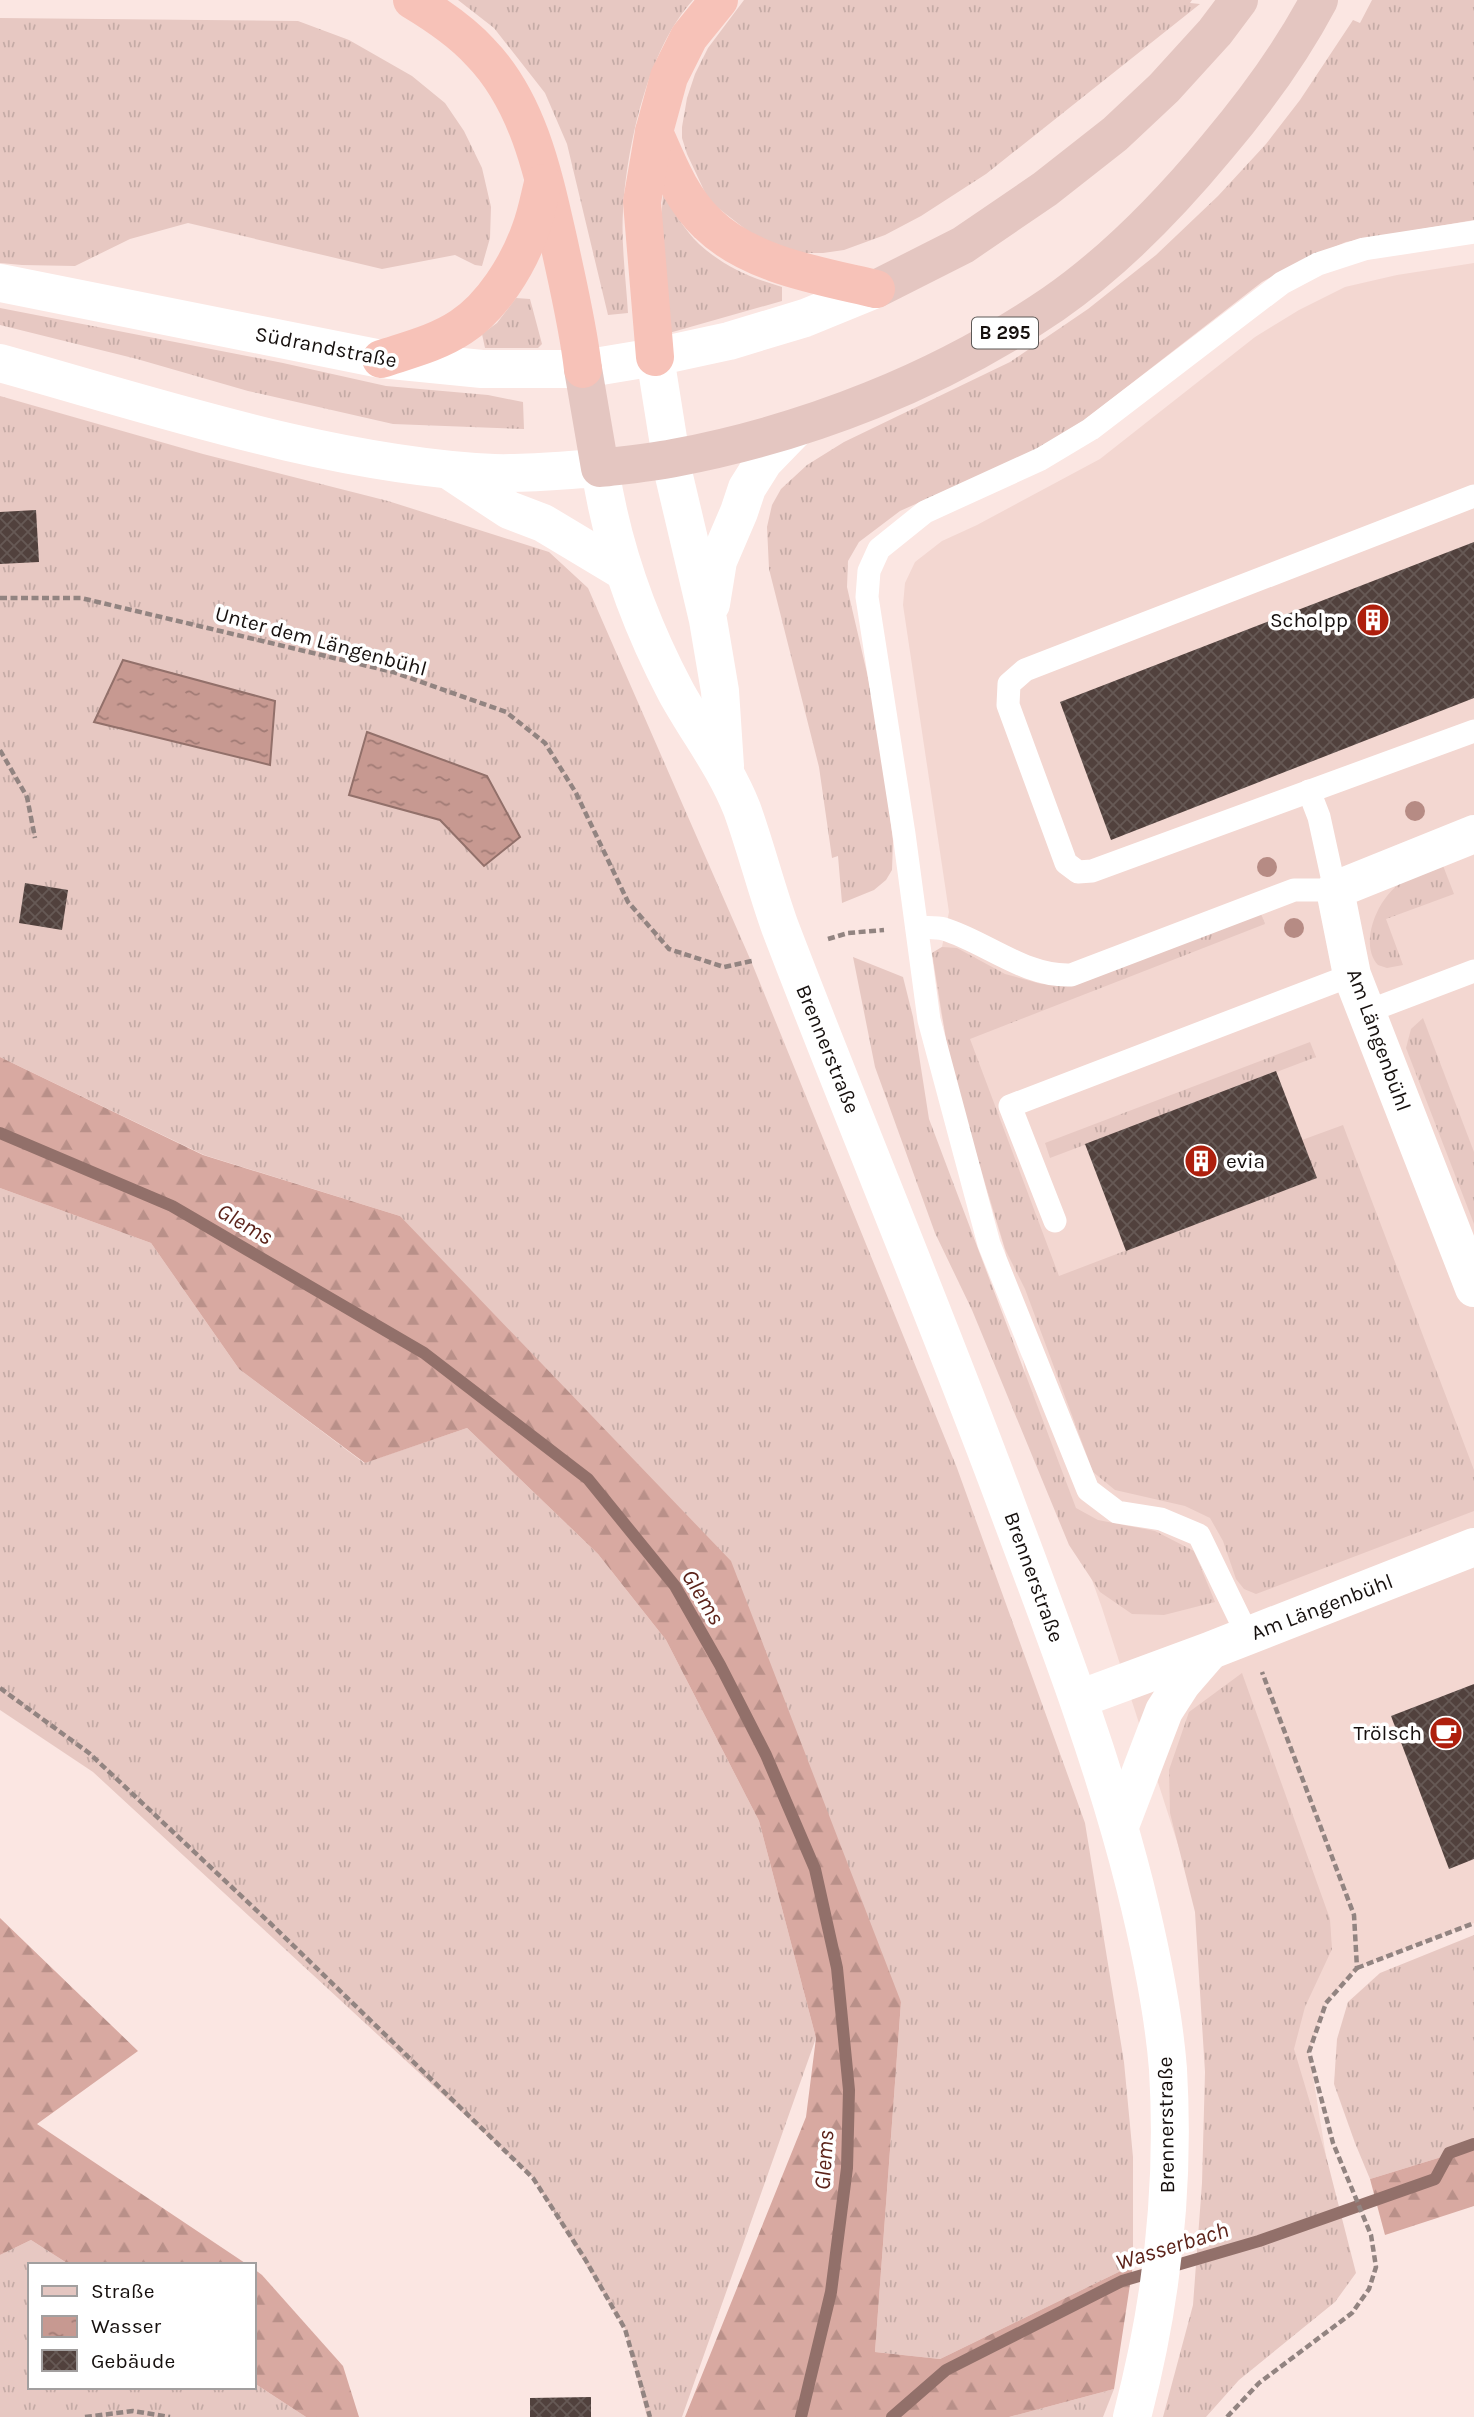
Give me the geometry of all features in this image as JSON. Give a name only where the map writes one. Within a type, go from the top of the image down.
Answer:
[{"type":"highway","points":[[412,0],[439,16],[481,52],[509,91],[529,133],[544,178],[579,337],[583,369]]},
{"type":"highway","points":[[655,357],[642,202],[654,132],[670,78],[689,37],[719,0]]},
{"type":"highway","points":[[654,132],[686,197],[708,225],[746,250],[788,267],[876,289]]},
{"type":"highway","points":[[381,359],[435,341],[463,326],[488,303],[510,271],[530,231],[544,178]]},
{"type":"main road","points":[[876,289],[963,245],[1045,189],[1115,134],[1164,88],[1215,32],[1238,2]]},
{"type":"main road","name":"B 295","points":[[600,468],[671,459],[796,428],[888,394],[978,350],[1054,303],[1122,248],[1182,189],[1244,115],[1285,57],[1316,5]]},
{"type":"main road","name":"Südrandstraße","points":[[0,283],[381,359],[482,369],[583,369],[655,357],[729,341],[805,317],[876,289]]},
{"type":"main road","name":"Brennerstraße","points":[[655,357],[671,459],[708,620],[720,691],[726,771]]},
{"type":"main road","points":[[0,363],[293,442],[367,458],[497,473],[600,468],[583,369]]},
{"type":"main road","points":[[708,620],[718,561],[741,501],[755,473],[796,428]]},
{"type":"main road","name":"Brennerstraße","points":[[600,468],[610,526],[623,571],[648,635],[678,695],[726,771],[742,811],[778,920],[956,1368],[1079,1699],[1119,1826],[1148,1940],[1166,2054],[1170,2145],[1168,2221],[1155,2317],[1132,2417]]},
{"type":"main road","points":[[446,469],[509,510],[543,523],[623,571]]},
{"type":"main road","points":[[1335,890],[1474,834]]},
{"type":"main road","name":"Am Längenbühl","points":[[1335,890],[1352,975],[1474,1287]]},
{"type":"main road","name":"Am Längenbühl","points":[[1079,1699],[1474,1547]]},
{"type":"main road","name":"Am Längenbühl","points":[[1119,1826],[1164,1710],[1209,1651]]},
{"type":"lane","points":[[1248,1636],[1199,1535],[1161,1519],[1117,1512],[1088,1490],[989,1244],[929,1020],[902,820],[867,597],[869,571],[879,549],[925,512],[1041,459],[1091,429],[1282,283],[1318,264],[1364,250],[1474,232]]},
{"type":"lane","points":[[1474,496],[1025,670],[1009,684],[1008,705],[1066,863],[1078,872],[1092,871],[1474,731]]},
{"type":"lane","points":[[916,927],[942,928],[1037,971],[1054,976],[1071,975],[1294,890],[1335,890],[1319,817],[1309,790]]},
{"type":"lane","points":[[1366,1012],[1473,974]]},
{"type":"lane","points":[[1055,1221],[1010,1106],[1352,975]]},
{"type":"path","name":"Unter dem Längenbühl","points":[[0,598],[80,598],[393,672],[506,712],[545,743],[576,793],[628,902],[669,949],[724,967],[764,958]]},
{"type":"path","points":[[0,750],[27,797],[35,838]]},
{"type":"path","points":[[824,940],[848,933],[916,927]]},
{"type":"path","points":[[1248,1636],[1354,1915],[1357,1968]]},
{"type":"path","points":[[0,1688],[89,1753],[270,1923],[533,2178],[585,2259],[625,2329],[650,2417]]},
{"type":"path","points":[[1227,2417],[1259,2384],[1352,2313],[1369,2289],[1376,2267],[1371,2235],[1333,2143],[1309,2052],[1326,2003],[1357,1968],[1474,1923]]},
{"type":"path","points":[[85,2417],[133,2411],[170,2417]]},
{"type":"shaded area","points":[[1474,263],[1474,1923],[1357,1968],[1326,2003],[1309,2052],[1326,2156],[1198,1907],[1102,1608],[1031,1409],[1005,1250],[967,1128],[941,1013],[932,953],[942,947],[949,912],[903,605],[905,583],[915,562],[942,541],[1100,459],[1255,337],[1299,310],[1345,287],[1397,275]]},
{"type":"green space","points":[[458,0],[693,0],[677,20],[664,44],[652,71],[635,128],[623,211],[628,313],[608,315],[567,144],[545,93],[494,28]]},
{"type":"green space","points":[[744,0],[1192,0],[1190,3],[1200,4],[986,174],[921,216],[885,235],[844,250],[802,253],[762,242],[709,201],[682,138],[687,98],[695,74],[708,48]]},
{"type":"green space","points":[[1372,0],[1474,0],[1474,220],[1346,242],[1301,261],[1262,282],[1083,421],[1032,452],[900,511],[859,542],[848,561],[847,587],[879,725],[893,841],[892,870],[886,880],[874,890],[842,903],[838,856],[832,858],[819,767],[769,569],[767,527],[772,505],[781,489],[807,465],[844,442],[1010,362],[1088,309],[1156,255],[1218,196],[1266,144],[1300,100],[1353,20],[1360,23]]},
{"type":"green space","points":[[0,18],[298,21],[349,40],[412,76],[445,103],[464,131],[482,168],[491,207],[490,238],[482,266],[455,255],[382,269],[188,223],[130,239],[75,266],[0,263]]},
{"type":"green space","points":[[663,195],[699,244],[738,270],[782,287],[782,301],[669,333],[660,232]]},
{"type":"green space","points":[[516,298],[530,299],[542,344],[538,348],[485,348],[482,334],[497,323]]},
{"type":"green space","points":[[0,308],[283,363],[386,386],[488,395],[523,402],[524,429],[393,424],[248,391],[137,359],[0,325]]},
{"type":"green space","points":[[0,396],[203,454],[388,501],[549,552],[588,588],[751,961],[957,1468],[1085,1823],[1124,2062],[1133,2157],[1133,2265],[940,2359],[875,2352],[901,2002],[400,1216],[204,1155],[0,1057]]},
{"type":"green space","points":[[1442,863],[1454,894],[1386,919],[1403,965],[1387,968],[1378,965],[1370,944],[1379,908],[1394,889],[1407,879]]},
{"type":"green space","points":[[1261,914],[1265,924],[970,1039],[1059,1276],[1316,1178],[1302,1140],[1343,1125],[1474,1470],[1474,1511],[1256,1594],[1244,1589],[1236,1579],[1223,1541],[1210,1518],[1185,1506],[1115,1490],[1093,1472],[1025,1289],[1005,1249],[951,1070],[932,953],[942,947],[957,948],[1005,974],[1041,984],[1073,986]]},
{"type":"green space","points":[[853,957],[903,977],[913,1017],[929,1119],[1076,1508],[1098,1520],[1155,1531],[1194,1551],[1215,1602],[1164,1615],[1132,1614],[1100,1592],[1069,1545],[972,1310],[935,1233],[875,1067]]},
{"type":"green space","points":[[1423,1018],[1474,1152],[1474,1224],[1406,1048],[1411,1029]]},
{"type":"green space","points":[[1310,1042],[1316,1057],[1050,1158],[1045,1143]]},
{"type":"green space","points":[[0,1057],[203,1155],[400,1216],[731,1561],[901,2002],[875,2352],[940,2359],[1133,2265],[1114,2389],[1009,2417],[685,2417],[806,2117],[816,2038],[759,1821],[666,1640],[598,1554],[467,1428],[365,1463],[239,1369],[151,1243],[0,1188]]},
{"type":"green space","points":[[0,1188],[151,1243],[239,1369],[364,1463],[467,1428],[598,1554],[666,1640],[759,1821],[816,2038],[682,2417],[647,2417],[625,2329],[533,2178],[93,1772],[0,1710]]},
{"type":"green space","points":[[1242,1673],[1330,1919],[1332,1949],[1305,2007],[1294,2049],[1326,2156],[1356,2273],[1335,2302],[1239,2380],[1206,2417],[1163,2417],[1193,2305],[1202,2183],[1205,2072],[1195,1912],[1170,1813],[1169,1770],[1189,1712]]},
{"type":"green space","points":[[0,1918],[138,2051],[37,2124],[245,2263],[67,2263],[31,2240],[0,2255]]},
{"type":"green space","points":[[1474,1935],[1474,2147],[1370,2179],[1334,2084],[1337,2039],[1348,2002],[1380,1973]]},
{"type":"green space","points":[[1474,2147],[1474,2206],[1385,2235],[1370,2179]]},
{"type":"green space","points":[[31,2240],[67,2263],[28,2263],[28,2389],[256,2389],[256,2384],[306,2417],[0,2417],[0,2255]]},
{"type":"green space","points":[[256,2270],[343,2366],[359,2417],[306,2417],[256,2384]]},
{"type":"green space","points":[[1114,2389],[1103,2417],[1009,2417]]},
{"type":"water","points":[[123,660],[275,701],[270,765],[94,722]]},
{"type":"water","points":[[367,732],[487,776],[520,837],[484,866],[440,820],[349,795]]},
{"type":"building","points":[[36,510],[39,562],[0,564],[0,512]]},
{"type":"building","name":"Scholpp","points":[[1474,542],[1474,698],[1111,840],[1060,702]]},
{"type":"building","points":[[25,883],[68,890],[62,930],[19,923]]},
{"type":"building","name":"evia","points":[[1276,1071],[1317,1178],[1126,1251],[1085,1144]]},
{"type":"building","points":[[1474,1684],[1474,1859],[1449,1869],[1391,1716]]},
{"type":"building","points":[[591,2397],[591,2417],[530,2417],[530,2398]]},
{"type":"waterway","name":"Glems","points":[[0,1133],[172,1206],[424,1353],[588,1479],[675,1586],[720,1665],[766,1755],[815,1869],[837,1968],[849,2090],[847,2168],[831,2292],[801,2417]]},
{"type":"waterway","name":"Wasserbach","points":[[892,2417],[946,2370],[1122,2281],[1259,2241],[1435,2179],[1449,2153],[1474,2144]]},
{"type":"place","name":"Scholpp","points":[[1373,620]]},
{"type":"place","name":"evia","points":[[1201,1161]]},
{"type":"place","name":"Trölsch","points":[[1446,1733]]}]
